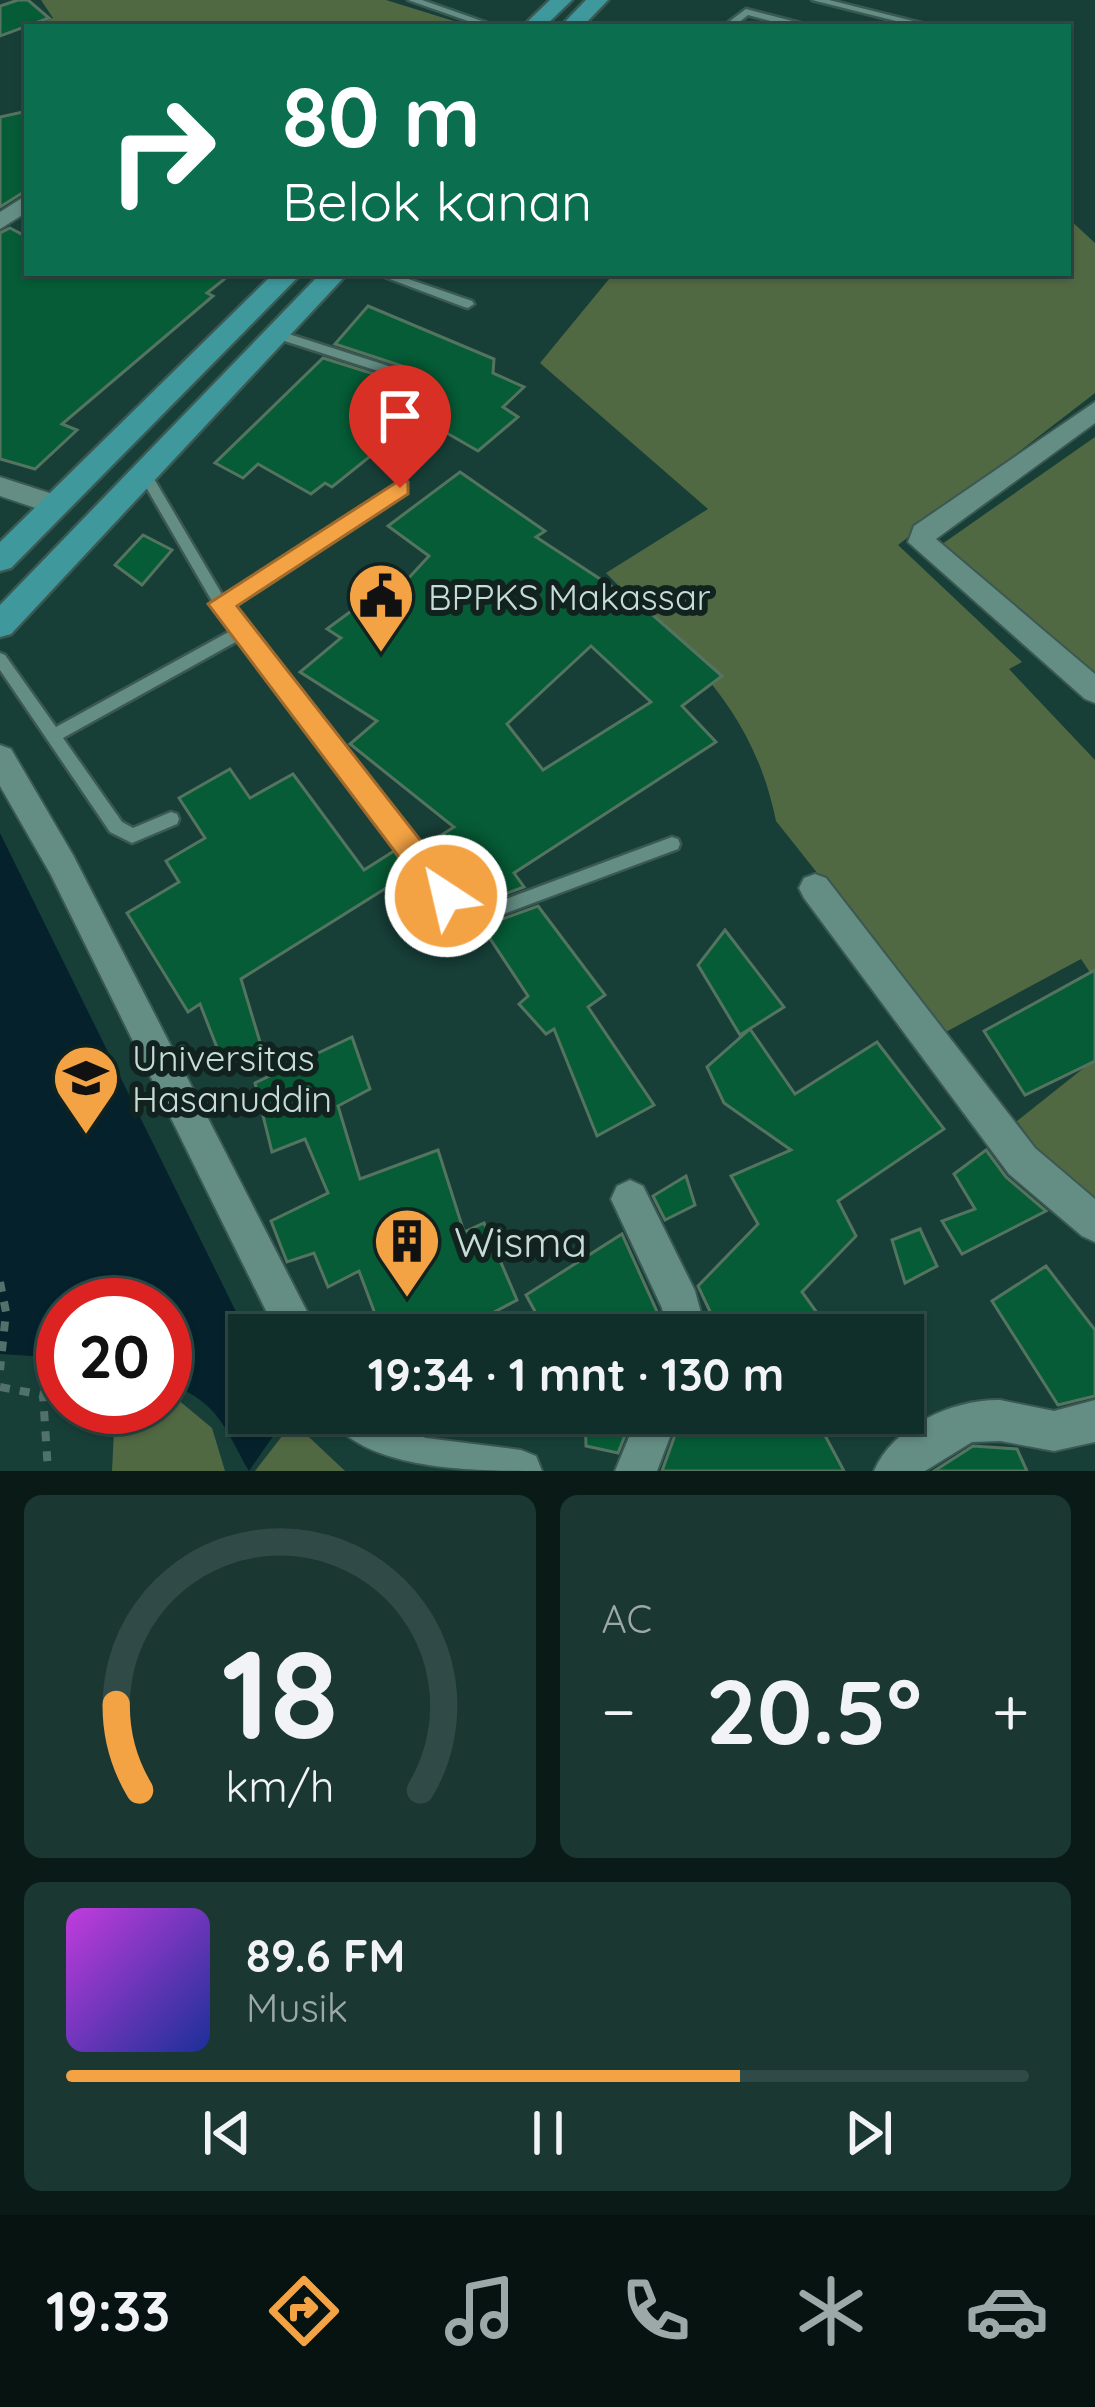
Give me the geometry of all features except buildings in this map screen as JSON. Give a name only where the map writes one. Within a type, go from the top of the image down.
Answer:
[{"type":"highway","points":[[535,24],[562,0]]},
{"type":"highway","points":[[573,24],[598,0]]},
{"type":"highway","points":[[0,560],[286,276]]},
{"type":"highway","points":[[0,625],[332,276]]},
{"type":"street","points":[[1095,411],[1000,474],[923,533],[922,542],[1095,691]]},
{"type":"street","points":[[0,486],[56,505]]},
{"type":"street","points":[[0,758],[62,865],[288,1314]]},
{"type":"street","points":[[815,888],[1022,1161],[1095,1223]]},
{"type":"street","points":[[630,1199],[683,1314]]},
{"type":"street","points":[[895,1471],[926,1443],[968,1423],[986,1419],[1058,1434],[1080,1431],[1095,1420]]},
{"type":"street","points":[[367,1434],[382,1449],[412,1460],[521,1471]]},
{"type":"street","points":[[636,1471],[651,1434]]},
{"type":"lane","points":[[413,0],[485,24]]},
{"type":"lane","points":[[817,0],[919,24]]},
{"type":"lane","points":[[731,24],[746,12],[793,24]]},
{"type":"lane","points":[[389,276],[468,304]]},
{"type":"lane","points":[[276,334],[400,374]]},
{"type":"lane","points":[[145,475],[241,632],[322,728],[446,896],[468,910],[495,910],[672,844]]},
{"type":"lane","points":[[221,604],[400,488]]},
{"type":"lane","points":[[55,735],[241,632]]},
{"type":"lane","points":[[0,659],[124,833],[139,835],[171,819]]},
{"type":"path","points":[[0,1282],[6,1312],[0,1370]]},
{"type":"path","points":[[0,1387],[43,1395],[48,1471]]},
{"type":"green space","points":[[41,0],[386,0],[463,24],[38,24],[53,18]]},
{"type":"green space","points":[[1071,221],[1095,243],[1095,393],[898,545],[1022,662],[1009,669],[1095,760],[1095,980],[1081,959],[944,1033],[776,821],[750,744],[712,684],[606,573],[708,509],[540,363],[612,276],[1071,276]]},
{"type":"green space","points":[[1095,437],[1095,674],[1084,681],[935,549]]},
{"type":"green space","points":[[1095,1059],[1095,1199],[1051,1168],[1017,1121]]},
{"type":"green space","points":[[192,1411],[212,1428],[225,1471],[112,1471],[114,1434],[192,1434]]},
{"type":"green space","points":[[284,1434],[306,1434],[345,1471],[255,1471]]},
{"type":"water","points":[[0,833],[237,1314],[228,1314],[228,1433],[209,1407],[192,1395],[192,1278],[36,1278],[36,1356],[0,1354]]},
{"type":"water","points":[[228,1434],[275,1434],[249,1471]]},
{"type":"place","name":"BPPKS Makassar","points":[[381,655]]},
{"type":"place","name":"Universitas Hasanuddin","points":[[86,1137]]},
{"type":"place","name":"Wisma","points":[[407,1300]]},
{"type":"route","points":[[400,488],[221,604],[322,728],[446,896]]}]
